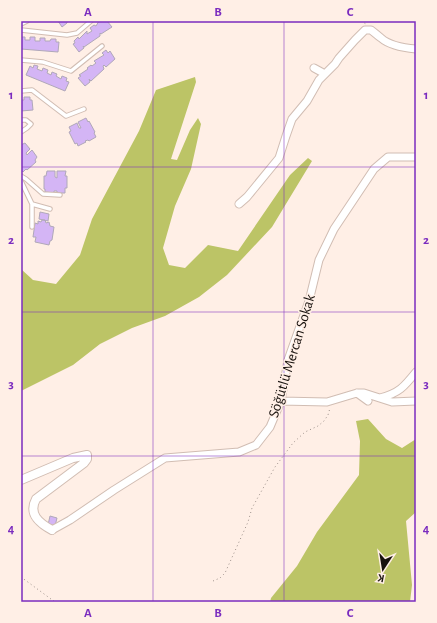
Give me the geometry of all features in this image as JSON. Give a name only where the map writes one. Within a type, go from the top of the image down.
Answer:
[{"type":"street","points":[[239,204],[279,158],[292,119],[307,101],[319,80],[336,64],[343,52],[365,30],[370,30],[381,38],[394,44],[416,49]]},
{"type":"street","points":[[314,68],[324,74]]},
{"type":"street","name":"Söğütlü Mercan Sokak","points":[[52,530],[70,520],[165,458],[239,452],[256,445],[270,427],[281,401],[288,360],[309,301],[319,260],[334,229],[374,169],[388,157],[416,157]]},
{"type":"street","points":[[380,398],[400,391],[416,372]]},
{"type":"street","points":[[281,401],[327,402],[357,393],[364,393],[392,402],[416,401]]},
{"type":"street","points":[[357,393],[368,401]]},
{"type":"street","points":[[21,480],[74,458],[87,455],[87,459],[84,463],[36,500],[33,505],[33,511],[38,520],[44,526],[52,530]]},
{"type":"lane","points":[[21,24],[27,21]]},
{"type":"lane","points":[[21,30],[67,35],[77,33],[91,21]]},
{"type":"lane","points":[[21,60],[43,62],[71,71],[102,46]]},
{"type":"lane","points":[[21,91],[32,90],[66,116],[84,109]]},
{"type":"lane","points":[[21,120],[26,120],[31,124],[21,132]]},
{"type":"lane","points":[[21,176],[43,194],[60,195]]},
{"type":"lane","points":[[21,181],[32,204],[32,226]]},
{"type":"lane","points":[[32,204],[50,210]]},
{"type":"path","points":[[212,581],[220,578],[226,573],[248,522],[252,508],[275,467],[293,443],[305,432],[318,426],[324,421],[330,408],[327,402]]},
{"type":"path","points":[[21,577],[55,602]]},
{"type":"green space","points":[[195,77],[196,82],[171,159],[177,160],[190,130],[198,118],[201,124],[191,169],[175,206],[163,248],[169,265],[185,268],[208,245],[238,251],[290,175],[308,158],[312,161],[272,227],[227,275],[199,297],[165,316],[132,328],[100,344],[73,365],[21,391],[21,269],[33,280],[56,284],[80,255],[92,219],[139,131],[156,90]]},
{"type":"green space","points":[[368,419],[386,439],[402,448],[416,439],[416,512],[406,521],[412,585],[410,602],[270,602],[271,598],[297,566],[317,532],[359,475],[360,441],[356,421]]},
{"type":"building","points":[[58,21],[68,21],[62,27]]},
{"type":"building","points":[[99,21],[107,21],[112,27],[101,34],[100,33],[100,36],[84,47],[83,46],[84,48],[79,52],[73,44],[75,43],[74,41],[78,37],[79,39],[87,31],[87,34],[92,31],[90,28],[94,25],[96,26]]},
{"type":"building","points":[[21,37],[25,37],[25,40],[30,40],[30,37],[35,37],[35,41],[40,41],[40,38],[45,38],[45,41],[56,39],[56,42],[59,42],[58,52],[21,49]]},
{"type":"building","points":[[106,50],[108,53],[110,51],[115,59],[106,67],[104,65],[104,69],[91,81],[89,79],[90,82],[85,86],[78,78],[81,76],[79,75],[91,65],[92,66],[96,63],[94,61],[104,55],[102,53]]},
{"type":"building","points":[[34,65],[38,66],[37,69],[42,71],[43,68],[48,70],[47,73],[51,75],[52,72],[57,74],[56,76],[61,79],[62,76],[67,78],[66,81],[69,82],[65,91],[26,75],[30,66],[33,68]]},
{"type":"building","points":[[24,97],[30,97],[30,100],[32,100],[33,110],[21,111],[21,100],[24,100]]},
{"type":"building","points":[[86,118],[95,132],[96,137],[89,141],[85,141],[86,142],[78,146],[77,143],[75,144],[69,132],[71,131],[69,127],[77,123],[79,128],[81,128],[78,122]]},
{"type":"building","points":[[25,143],[30,149],[26,153],[27,155],[32,150],[37,157],[35,160],[36,162],[23,172],[21,170],[21,145]]},
{"type":"building","points":[[47,171],[55,171],[55,177],[57,178],[57,171],[66,171],[65,176],[67,176],[67,188],[65,188],[65,193],[57,193],[57,191],[54,191],[54,193],[45,192],[44,176],[46,176]]},
{"type":"building","points":[[40,212],[49,214],[48,221],[39,219]]},
{"type":"building","points":[[42,220],[45,220],[46,223],[49,222],[50,226],[54,227],[52,240],[50,241],[49,245],[35,242],[36,237],[33,237],[35,223],[38,224],[38,221],[41,222]]},
{"type":"building","points":[[50,516],[57,518],[55,526],[48,525]]}]
